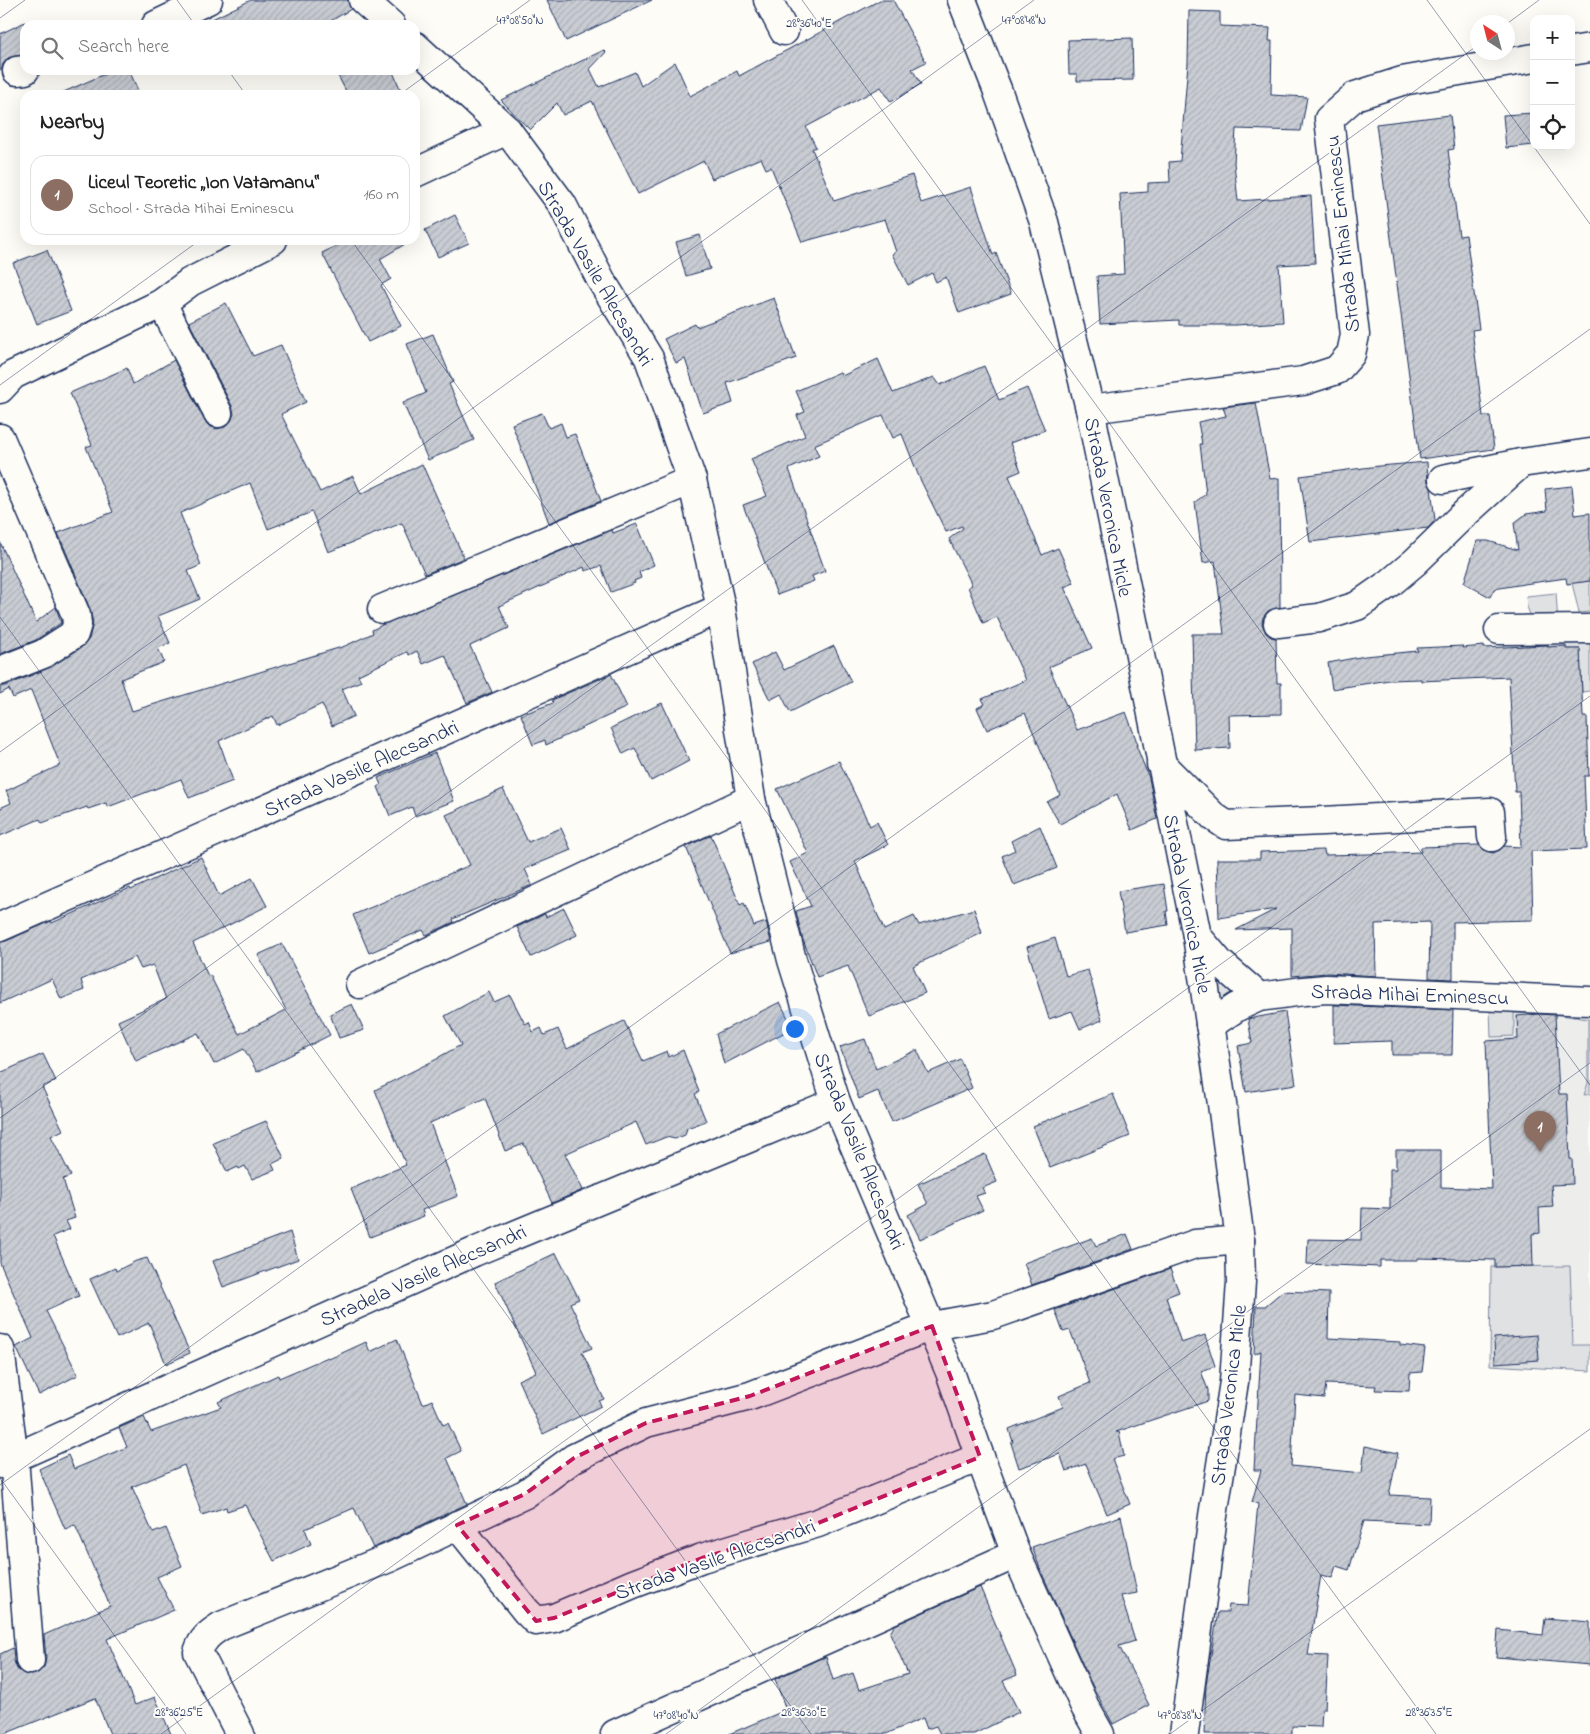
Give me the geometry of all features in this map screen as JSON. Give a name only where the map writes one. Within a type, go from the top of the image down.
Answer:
[{"type":"street","points":[[166,20],[208,0]]},
{"type":"street","points":[[363,0],[385,20]]},
{"type":"street","points":[[768,0],[784,31]]},
{"type":"street","name":"Strada Veronica Micle","points":[[962,0],[997,89],[1044,222],[1090,409],[1197,936],[1240,1240],[1241,1282],[1234,1382],[1213,1516],[1184,1734]]},
{"type":"street","points":[[1575,50],[1590,48]]},
{"type":"street","name":"Strada Vasile Alecsandri","points":[[420,51],[507,130],[562,204],[602,280],[649,358],[692,480],[721,608],[751,799],[792,960],[836,1102],[932,1326],[1016,1554],[1085,1707],[1100,1734]]},
{"type":"street","name":"Strada Mihai Eminescu","points":[[1090,409],[1303,381],[1337,370],[1351,354],[1355,335],[1329,119],[1355,96],[1402,81],[1530,59]]},
{"type":"street","points":[[420,172],[507,130]]},
{"type":"street","points":[[0,389],[13,375],[162,303],[190,282],[263,245]]},
{"type":"street","points":[[162,303],[218,413]]},
{"type":"street","points":[[0,438],[76,614],[78,624],[74,634],[43,654],[0,671]]},
{"type":"street","points":[[1443,478],[1521,463],[1590,453]]},
{"type":"street","points":[[1278,623],[1319,618],[1357,606],[1390,583],[1415,562],[1521,463]]},
{"type":"street","points":[[382,609],[692,480]]},
{"type":"street","name":"Strada Vasile Alecsandri","points":[[0,927],[721,608]]},
{"type":"street","points":[[1499,630],[1590,629]]},
{"type":"street","points":[[1161,764],[1214,817],[1226,825],[1490,812],[1492,837]]},
{"type":"street","points":[[360,984],[751,799]]},
{"type":"street","points":[[1197,936],[1220,963],[1259,997]]},
{"type":"street","name":"Strada Mihai Eminescu","points":[[1259,997],[1304,990],[1326,989],[1590,1001]]},
{"type":"street","name":"Strada Veronica Micle","points":[[1210,1025],[1237,1007],[1259,997]]},
{"type":"street","name":"Stradela Vasile Alecsandri","points":[[7,1461],[474,1252],[836,1102]]},
{"type":"street","points":[[240,1734],[198,1652],[201,1642],[221,1626],[389,1558],[526,1494],[574,1458],[646,1423],[750,1396],[932,1326],[993,1315],[1195,1244],[1240,1240]]},
{"type":"street","points":[[0,1349],[7,1461],[30,1660]]},
{"type":"street","name":"Strada Vasile Alecsandri","points":[[458,1525],[536,1621],[554,1618],[633,1584],[702,1558],[818,1524],[980,1457]]},
{"type":"street","points":[[615,1734],[1016,1554]]},
{"type":"highlighted area","points":[[932,1326],[980,1457],[818,1523],[702,1558],[554,1618],[536,1621],[457,1525],[525,1494],[574,1458],[646,1423],[750,1396]]},
{"type":"shaded area","points":[[1590,581],[1590,612],[1579,613],[1572,583]]},
{"type":"shaded area","points":[[1556,593],[1558,623],[1534,625],[1527,607],[1526,596]]},
{"type":"shaded area","points":[[1590,638],[1590,691],[1582,692],[1580,649],[1566,649],[1566,646],[1526,650],[1526,644]]},
{"type":"shaded area","points":[[1210,965],[1245,996],[1219,1010]]},
{"type":"shaded area","points":[[1590,1006],[1590,1371],[1490,1365],[1490,1009]]},
{"type":"shaded area","points":[[1590,1006],[1590,1094],[1584,1095],[1588,1083],[1588,1019],[1560,1015],[1514,1013],[1514,1036],[1491,1037],[1490,1009]]},
{"type":"shaded area","points":[[1570,1266],[1573,1345],[1590,1345],[1590,1371],[1490,1365],[1491,1267]]},
{"type":"building","points":[[251,0],[348,0],[351,9],[332,20],[210,20]]},
{"type":"building","points":[[547,0],[652,0],[566,41]]},
{"type":"building","points":[[880,0],[893,0],[926,62],[912,69],[921,84],[891,102],[881,87],[806,127],[816,147],[812,149],[834,201],[912,175],[921,203],[971,187],[993,255],[996,253],[1011,294],[959,313],[946,277],[936,282],[932,273],[908,285],[892,254],[896,252],[885,219],[802,242],[771,167],[766,169],[761,158],[712,179],[704,161],[638,194],[592,101],[563,115],[557,103],[530,130],[501,100],[604,50],[606,52],[590,69],[599,87],[635,72],[641,86],[675,62],[690,96],[737,71],[739,76]]},
{"type":"building","points":[[1189,11],[1220,12],[1220,26],[1270,28],[1269,41],[1272,41],[1271,95],[1307,97],[1301,131],[1236,129],[1234,163],[1238,201],[1311,196],[1315,263],[1279,265],[1283,322],[1236,325],[1179,325],[1179,320],[1100,324],[1097,276],[1124,274],[1120,194],[1148,192],[1148,183],[1170,182],[1169,162],[1180,161],[1188,63]]},
{"type":"building","points":[[20,24],[20,56],[8,58],[0,70],[0,34]]},
{"type":"building","points":[[1132,38],[1133,80],[1077,81],[1077,74],[1069,74],[1068,40]]},
{"type":"building","points":[[103,75],[131,75],[138,90],[68,90]]},
{"type":"building","points":[[338,75],[394,75],[401,90],[345,90]]},
{"type":"building","points":[[1530,113],[1530,145],[1506,148],[1503,115]]},
{"type":"building","points":[[1450,115],[1454,149],[1448,150],[1459,236],[1466,235],[1479,329],[1472,330],[1483,416],[1490,416],[1494,449],[1420,459],[1376,124]]},
{"type":"building","points":[[455,215],[469,243],[438,257],[425,230]]},
{"type":"building","points":[[700,235],[710,269],[686,276],[676,242]]},
{"type":"building","points":[[338,245],[404,245],[380,259],[391,279],[381,285],[401,326],[368,342],[322,253]]},
{"type":"building","points":[[47,250],[71,311],[37,324],[13,263]]},
{"type":"building","points":[[774,298],[796,358],[727,383],[733,403],[703,413],[685,359],[676,363],[664,339],[695,324],[697,327]]},
{"type":"building","points":[[226,303],[253,356],[281,345],[306,402],[281,414],[320,492],[353,476],[361,494],[422,464],[464,558],[425,574],[402,523],[328,552],[312,512],[268,529],[250,483],[180,513],[201,565],[188,571],[200,599],[158,616],[170,643],[158,648],[164,662],[121,679],[132,711],[345,646],[373,633],[372,630],[384,624],[612,530],[613,533],[637,524],[654,565],[639,572],[641,578],[634,581],[635,583],[611,592],[601,566],[585,571],[584,567],[499,606],[509,628],[470,646],[492,692],[467,703],[445,655],[423,664],[417,651],[409,655],[407,652],[358,675],[361,681],[342,689],[354,716],[332,726],[322,704],[277,725],[273,716],[219,741],[233,781],[189,798],[181,779],[108,807],[106,803],[88,809],[87,807],[42,823],[40,819],[0,836],[0,808],[11,803],[6,791],[60,765],[31,690],[13,698],[9,689],[0,694],[0,686],[6,686],[51,667],[82,647],[89,639],[93,623],[90,609],[58,533],[113,512],[86,447],[92,445],[70,393],[127,368],[133,384],[174,360],[204,420],[209,426],[217,429],[225,427],[231,421],[234,414],[232,406],[189,322]]},
{"type":"building","points":[[433,334],[453,382],[449,384],[474,440],[428,460],[403,403],[426,393],[407,344]]},
{"type":"building","points":[[878,359],[893,393],[934,377],[940,385],[984,366],[999,400],[1027,388],[1045,430],[1010,443],[1021,471],[1009,476],[1042,555],[1058,548],[1074,583],[1064,587],[1092,648],[1049,667],[1077,730],[1126,712],[1149,778],[1157,819],[1132,830],[1117,794],[1060,824],[1047,802],[1060,795],[1025,713],[987,730],[977,708],[985,704],[982,699],[1026,680],[997,617],[983,623],[968,587],[972,585],[949,539],[963,528],[962,526],[946,532],[919,477],[902,434],[893,438],[883,415],[814,445],[819,456],[789,469],[825,571],[812,576],[814,581],[777,595],[743,505],[767,496],[751,459],[805,436],[797,415],[805,412],[796,391],[840,372],[842,376]]},
{"type":"building","points":[[1256,403],[1270,479],[1279,478],[1280,607],[1268,611],[1263,617],[1262,624],[1266,633],[1276,638],[1277,683],[1281,683],[1281,714],[1229,715],[1230,748],[1195,750],[1192,634],[1224,634],[1215,561],[1203,563],[1195,502],[1206,494],[1200,444],[1202,444],[1198,422],[1226,416],[1223,407]]},
{"type":"building","points":[[542,413],[549,428],[561,423],[566,437],[575,434],[601,501],[549,523],[512,424]]},
{"type":"building","points":[[1427,462],[1428,482],[1431,488],[1435,520],[1428,528],[1310,542],[1300,476]]},
{"type":"building","points":[[1572,486],[1575,515],[1590,513],[1590,581],[1567,584],[1566,578],[1524,584],[1494,589],[1490,597],[1464,583],[1477,541],[1488,541],[1518,550],[1514,523],[1526,514],[1547,511],[1545,489]]},
{"type":"building","points":[[0,542],[36,622],[56,607],[61,623],[36,640],[0,654]]},
{"type":"building","points":[[1547,645],[1547,647],[1566,646],[1566,649],[1580,649],[1583,717],[1587,717],[1589,776],[1584,776],[1587,849],[1531,851],[1533,920],[1453,922],[1452,979],[1429,978],[1430,922],[1375,924],[1376,976],[1327,973],[1292,976],[1292,928],[1236,930],[1276,909],[1219,918],[1217,859],[1260,859],[1260,852],[1324,850],[1325,855],[1368,854],[1421,852],[1421,847],[1479,845],[1485,851],[1493,853],[1504,846],[1521,847],[1519,792],[1515,792],[1509,677],[1421,681],[1421,679],[1389,680],[1332,689],[1328,663],[1365,656],[1418,651],[1417,648],[1484,646],[1484,648]]},
{"type":"building","points":[[834,646],[851,682],[790,712],[781,694],[770,700],[752,664],[775,652],[784,670]]},
{"type":"building","points":[[611,674],[627,707],[546,745],[545,740],[533,745],[521,715],[553,703],[552,700]]},
{"type":"building","points":[[662,703],[689,761],[651,781],[635,748],[623,754],[611,728]]},
{"type":"building","points":[[435,753],[454,801],[415,816],[412,807],[390,816],[378,787],[381,785],[378,778]]},
{"type":"building","points":[[839,761],[870,826],[877,822],[888,845],[855,861],[884,930],[914,916],[919,925],[974,909],[982,933],[913,966],[925,993],[869,1016],[848,966],[817,977],[802,937],[796,911],[811,906],[790,862],[808,853],[777,789]]},
{"type":"building","points":[[503,789],[528,842],[561,828],[571,850],[525,869],[532,885],[453,919],[454,922],[426,935],[423,930],[369,953],[353,915],[470,865],[446,815]]},
{"type":"building","points":[[1040,826],[1057,868],[1014,885],[1002,856],[1015,850],[1011,841]]},
{"type":"building","points":[[711,835],[740,905],[744,903],[754,926],[766,922],[771,942],[730,953],[686,847]]},
{"type":"building","points":[[201,857],[219,896],[252,878],[267,906],[193,943],[208,976],[210,975],[239,1034],[286,1010],[258,955],[282,944],[330,1035],[257,1072],[244,1049],[214,1064],[198,1033],[136,1061],[118,1021],[166,999],[153,965],[141,969],[135,957],[81,980],[84,990],[61,999],[52,979],[0,1003],[0,942],[51,921],[52,923],[130,888],[131,890]]},
{"type":"building","points":[[1164,884],[1168,925],[1125,932],[1118,891]]},
{"type":"building","points":[[564,908],[577,935],[531,957],[517,927],[545,914],[546,917]]},
{"type":"building","points":[[1055,938],[1066,976],[1088,970],[1102,1020],[1080,1029],[1072,1011],[1049,1019],[1027,947]]},
{"type":"building","points":[[489,992],[494,1002],[510,995],[525,1024],[529,1022],[533,1032],[541,1028],[544,1035],[558,1029],[567,1049],[624,1021],[643,1061],[667,1051],[669,1057],[683,1050],[699,1092],[695,1094],[706,1121],[687,1128],[685,1135],[675,1139],[666,1137],[646,1145],[636,1122],[565,1154],[583,1190],[552,1203],[524,1144],[505,1151],[485,1098],[430,1123],[458,1196],[422,1210],[424,1216],[370,1237],[351,1189],[406,1165],[375,1090],[461,1045],[445,1016]]},
{"type":"building","points":[[780,1002],[793,1028],[724,1064],[716,1034]]},
{"type":"building","points":[[352,1004],[364,1030],[339,1038],[330,1014]]},
{"type":"building","points":[[1334,1005],[1453,1010],[1452,1055],[1392,1055],[1392,1041],[1334,1043]]},
{"type":"building","points":[[1285,1012],[1296,1084],[1246,1092],[1238,1046],[1252,1043],[1248,1019]]},
{"type":"building","points":[[1555,1015],[1559,1094],[1567,1094],[1573,1184],[1551,1185],[1553,1207],[1539,1208],[1540,1233],[1532,1234],[1533,1266],[1495,1267],[1495,1260],[1418,1258],[1418,1260],[1380,1260],[1380,1267],[1307,1264],[1308,1239],[1361,1240],[1362,1208],[1390,1209],[1390,1169],[1396,1169],[1396,1150],[1441,1150],[1441,1187],[1492,1189],[1486,1041],[1518,1039],[1517,1016]]},
{"type":"building","points":[[865,1039],[876,1069],[917,1050],[928,1073],[960,1059],[972,1088],[892,1122],[878,1091],[859,1099],[840,1047]]},
{"type":"building","points":[[43,1054],[56,1081],[42,1087],[63,1130],[51,1136],[71,1176],[63,1179],[75,1218],[66,1221],[70,1229],[53,1236],[79,1296],[46,1311],[78,1375],[39,1395],[16,1347],[33,1338],[0,1263],[0,1073]]},
{"type":"building","points":[[1113,1094],[1130,1136],[1050,1168],[1033,1126]]},
{"type":"building","points":[[266,1121],[284,1158],[272,1164],[275,1170],[252,1179],[245,1166],[227,1172],[213,1143]]},
{"type":"building","points":[[985,1154],[997,1182],[982,1188],[985,1193],[976,1196],[983,1210],[920,1239],[908,1215],[928,1204],[918,1184]]},
{"type":"building","points":[[290,1232],[298,1259],[223,1287],[213,1261]]},
{"type":"building","points":[[1127,1234],[1133,1249],[1032,1285],[1024,1263],[1092,1238],[1096,1246]]},
{"type":"building","points":[[556,1253],[579,1299],[570,1303],[592,1348],[582,1352],[604,1399],[599,1401],[601,1406],[543,1434],[518,1380],[536,1372],[495,1282]]},
{"type":"building","points":[[147,1258],[190,1353],[166,1364],[149,1323],[117,1338],[90,1279],[115,1268],[116,1271]]},
{"type":"building","points":[[1170,1269],[1179,1292],[1166,1297],[1181,1343],[1205,1335],[1215,1366],[1201,1371],[1208,1390],[1208,1401],[1116,1432],[1119,1432],[1124,1456],[1112,1459],[1130,1504],[1107,1514],[1086,1464],[1066,1471],[1060,1454],[1019,1468],[1011,1443],[1013,1442],[1009,1429],[1063,1407],[1059,1396],[1090,1383],[1070,1330],[1063,1332],[1055,1310]]},
{"type":"building","points":[[1283,1291],[1329,1293],[1328,1338],[1400,1342],[1400,1345],[1425,1348],[1422,1372],[1410,1373],[1409,1391],[1375,1390],[1376,1386],[1326,1384],[1324,1398],[1295,1395],[1291,1466],[1362,1473],[1365,1446],[1398,1453],[1389,1495],[1430,1497],[1429,1524],[1364,1521],[1349,1570],[1336,1566],[1332,1578],[1321,1575],[1308,1655],[1328,1656],[1325,1709],[1322,1709],[1321,1727],[1292,1726],[1292,1734],[1204,1734],[1206,1685],[1218,1612],[1228,1612],[1229,1605],[1248,1606],[1258,1504],[1252,1502],[1261,1470],[1254,1470],[1261,1351],[1254,1354],[1256,1306],[1265,1306]]},
{"type":"building","points":[[1537,1335],[1539,1360],[1495,1363],[1494,1338]]},
{"type":"building","points":[[397,1339],[423,1404],[432,1400],[443,1425],[448,1423],[461,1451],[447,1458],[467,1504],[373,1548],[354,1508],[305,1529],[311,1544],[274,1561],[245,1505],[227,1511],[226,1507],[202,1515],[184,1465],[132,1487],[153,1533],[166,1528],[182,1566],[157,1577],[174,1610],[107,1639],[135,1705],[155,1697],[171,1734],[110,1734],[95,1698],[0,1734],[0,1654],[13,1648],[17,1669],[24,1674],[32,1675],[38,1673],[44,1667],[46,1659],[44,1635],[110,1606],[75,1525],[65,1529],[39,1469],[68,1455],[74,1469],[127,1447],[119,1428],[144,1417],[151,1432],[221,1407],[218,1402],[278,1375],[279,1378],[328,1357],[329,1359],[366,1342],[370,1352]]},
{"type":"building","points":[[1121,1516],[1137,1593],[1121,1596],[1135,1641],[1119,1646],[1149,1705],[1113,1724],[1090,1681],[1032,1547]]},
{"type":"building","points":[[980,1587],[1017,1675],[1003,1681],[1019,1712],[974,1734],[940,1734],[936,1726],[927,1729],[923,1718],[886,1734],[729,1734],[786,1710],[775,1679],[819,1659],[826,1657],[833,1680],[853,1673],[859,1690],[908,1674],[890,1633],[895,1625]]},
{"type":"building","points":[[1545,1618],[1590,1622],[1590,1665],[1496,1657],[1498,1630],[1543,1635]]},
{"type":"place","name":"Liceul Teoretic „Ion Vatamanu“","points":[[1540,1152]]}]
